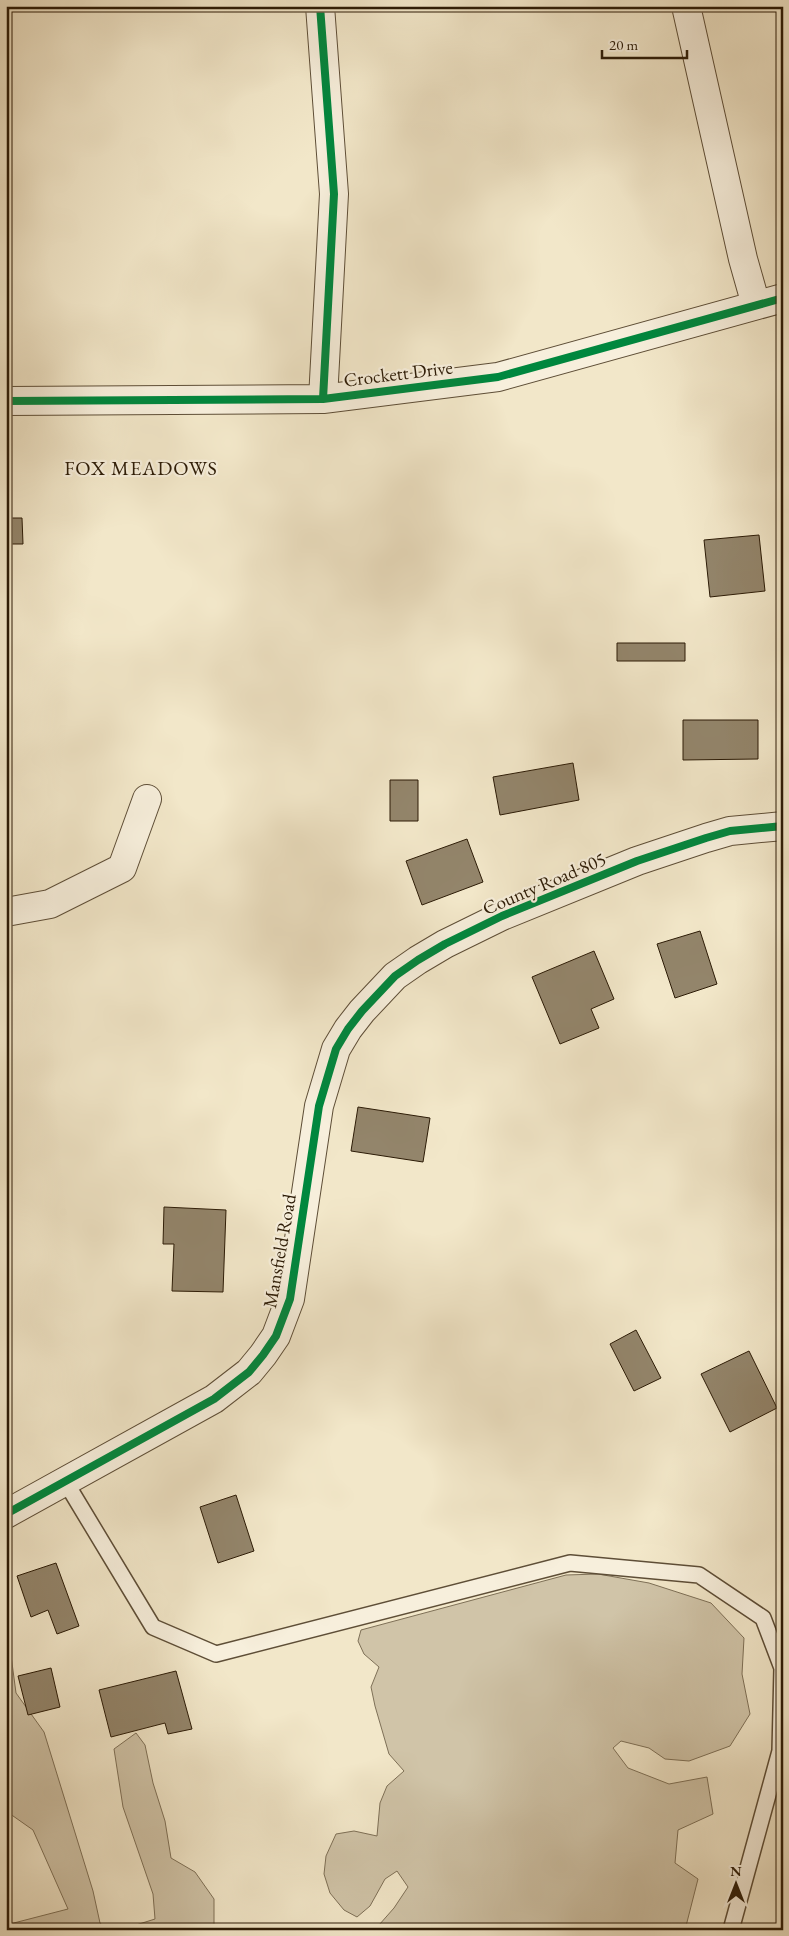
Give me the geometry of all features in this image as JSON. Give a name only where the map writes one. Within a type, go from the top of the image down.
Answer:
[{"type":"street","points":[[320,6],[334,194],[323,399]]},
{"type":"street","points":[[686,6],[743,259],[756,305]]},
{"type":"street","name":"Crockett Drive","points":[[6,401],[323,399],[498,376],[783,298]]},
{"type":"street","points":[[6,912],[50,904],[122,868],[147,800]]},
{"type":"street","name":"County Road 805","points":[[348,1030],[376,995],[403,971],[445,944],[502,916],[637,862],[706,838],[730,831],[783,826]]},
{"type":"street","name":"Mansfield Road","points":[[6,1514],[214,1399],[249,1372],[276,1336],[290,1299],[319,1106],[336,1049],[348,1030]]},
{"type":"lane","points":[[65,1481],[153,1627],[216,1654],[570,1563],[699,1575],[763,1618],[782,1668],[780,1751],[731,1930]]},
{"type":"shaded area","points":[[598,1574],[649,1583],[711,1603],[744,1638],[742,1674],[750,1714],[730,1746],[689,1761],[665,1759],[649,1748],[621,1741],[613,1748],[628,1768],[669,1784],[707,1777],[713,1814],[678,1830],[675,1863],[698,1879],[685,1930],[377,1930],[408,1887],[397,1871],[385,1879],[370,1906],[357,1917],[344,1910],[330,1893],[324,1874],[326,1856],[336,1834],[354,1831],[377,1836],[380,1803],[387,1786],[404,1771],[389,1754],[371,1687],[379,1667],[364,1654],[358,1641],[361,1630],[566,1575]]},
{"type":"shaded area","points":[[6,1618],[16,1693],[44,1732],[93,1891],[100,1923],[108,1930],[6,1930],[6,1925],[68,1909],[33,1830],[6,1811]]},
{"type":"shaded area","points":[[136,1733],[145,1745],[153,1783],[165,1821],[171,1858],[195,1872],[214,1899],[214,1930],[120,1930],[155,1919],[153,1894],[123,1807],[114,1749]]},
{"type":"building","points":[[6,518],[22,518],[23,544],[6,544]]},
{"type":"building","points":[[759,535],[765,591],[710,597],[704,540]]},
{"type":"building","points":[[617,643],[685,643],[685,661],[617,661]]},
{"type":"building","points":[[683,720],[758,720],[758,759],[683,760]]},
{"type":"building","points":[[573,763],[579,800],[500,815],[493,777]]},
{"type":"building","points":[[390,780],[418,780],[418,821],[390,821]]},
{"type":"building","points":[[467,839],[483,882],[422,905],[406,861]]},
{"type":"building","points":[[700,931],[717,984],[675,998],[657,944]]},
{"type":"building","points":[[594,951],[614,999],[591,1009],[599,1028],[560,1044],[532,977]]},
{"type":"building","points":[[358,1107],[430,1118],[423,1162],[351,1151]]},
{"type":"building","points":[[164,1207],[226,1210],[223,1292],[172,1291],[174,1244],[163,1244]]},
{"type":"building","points":[[636,1330],[661,1378],[634,1391],[610,1344]]},
{"type":"building","points":[[749,1351],[777,1408],[730,1432],[701,1374]]},
{"type":"building","points":[[236,1495],[254,1551],[218,1563],[200,1507]]},
{"type":"building","points":[[56,1563],[79,1626],[57,1634],[48,1610],[31,1617],[17,1576]]},
{"type":"building","points":[[51,1668],[60,1707],[28,1715],[18,1676]]},
{"type":"building","points":[[176,1671],[192,1729],[168,1734],[165,1723],[111,1737],[99,1690]]},
{"type":"cycle path","points":[[320,6],[334,194],[323,399]]},
{"type":"cycle path","points":[[6,401],[323,399],[498,377],[783,298]]},
{"type":"cycle path","points":[[6,1514],[214,1399],[249,1372],[263,1355],[276,1336],[290,1299],[319,1106],[336,1049],[362,1011],[395,976],[445,944],[502,916],[637,861],[730,831],[783,826]]},
{"type":"district","name":"FOX MEADOWS","points":[[141,468]]}]
